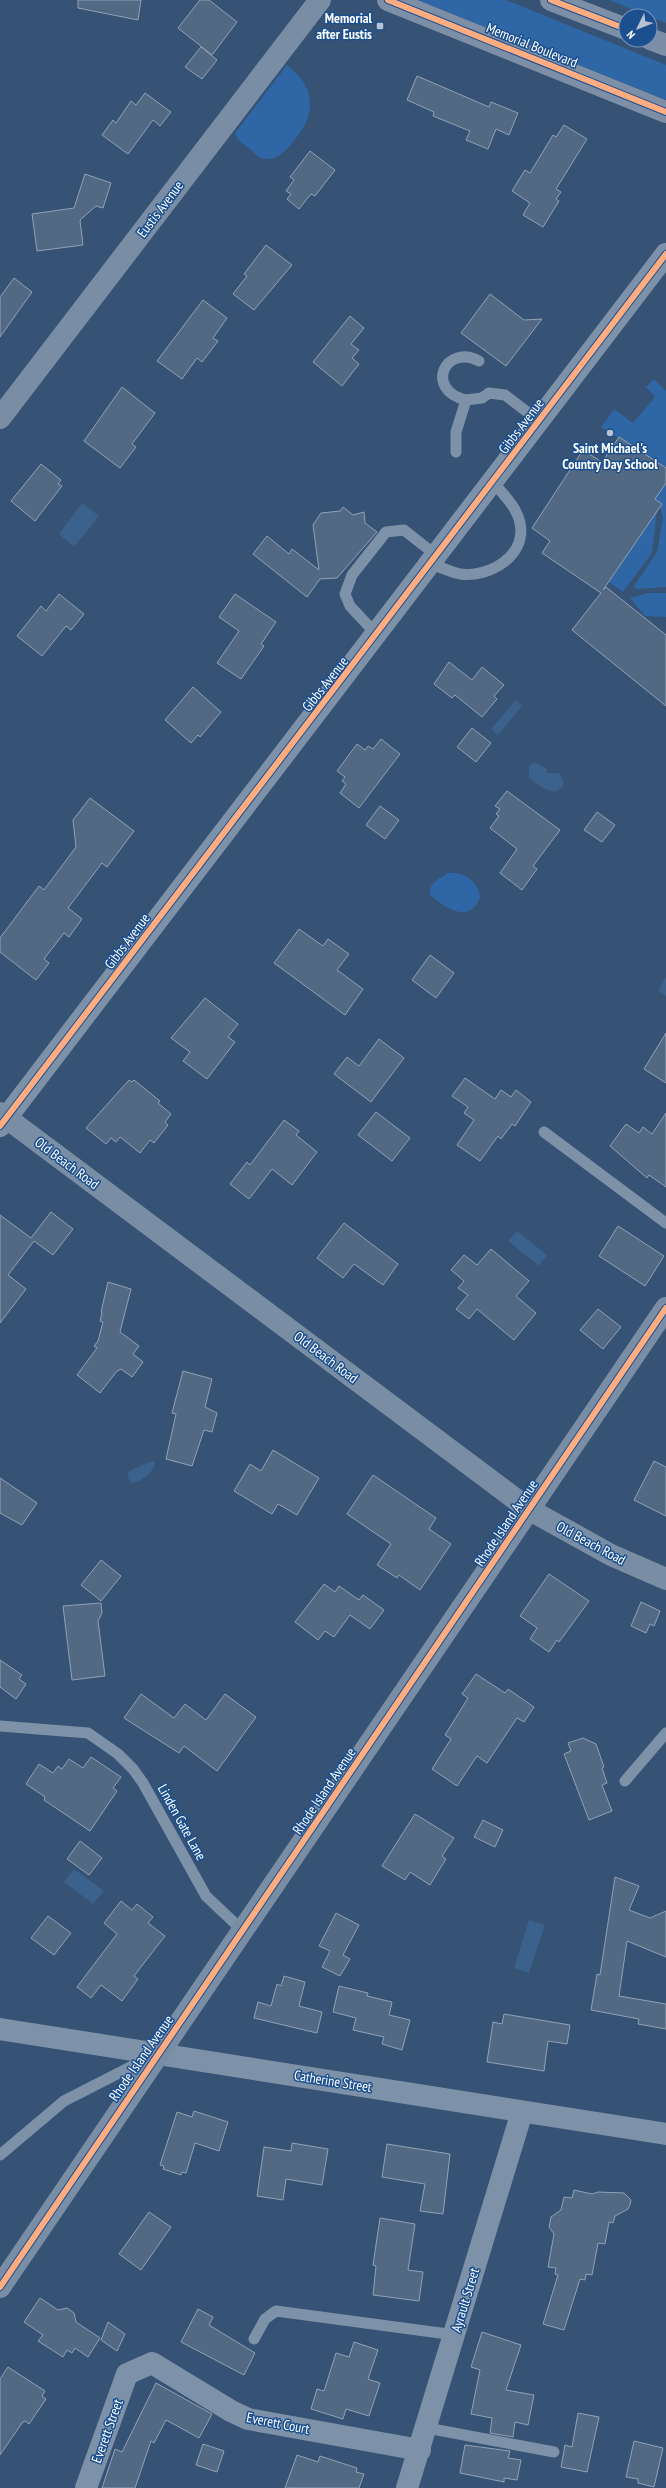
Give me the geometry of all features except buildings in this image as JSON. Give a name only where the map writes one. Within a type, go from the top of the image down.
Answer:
[{"type":"main road","name":"Memorial Boulevard","points":[[388,0],[666,112]]},
{"type":"main road","points":[[558,1],[618,26]]},
{"type":"street","name":"Eustis Avenue","points":[[0,418],[320,0]]},
{"type":"street","name":"Gibbs Avenue","points":[[2,1119],[377,635],[666,254]]},
{"type":"street","name":"Old Beach Road","points":[[2,1119],[530,1510],[611,1555],[666,1579]]},
{"type":"street","name":"Rhode Island Avenue","points":[[0,2287],[666,1308]]},
{"type":"street","name":"Catherine Street","points":[[0,2029],[666,2134]]},
{"type":"street","name":"Ayrault Street","points":[[407,2488],[427,2428],[522,2112]]},
{"type":"street","name":"Everett Court","points":[[127,2374],[152,2363],[231,2411],[248,2419],[420,2450]]},
{"type":"street","name":"Everett Street","points":[[86,2488],[127,2374]]},
{"type":"lane","points":[[479,361],[470,356],[457,357],[444,367],[441,376],[445,389],[458,398],[466,400],[482,398],[489,393],[505,395],[539,421]]},
{"type":"lane","points":[[456,452],[456,432],[466,400]]},
{"type":"lane","points":[[377,635],[350,606],[345,594],[352,575],[386,532],[404,530],[434,560],[460,574],[482,573],[498,568],[511,556],[519,542],[521,523],[515,509],[493,482]]},
{"type":"lane","points":[[544,1132],[666,1223]]},
{"type":"lane","name":"Linden Gate Lane","points":[[0,1726],[88,1734],[118,1754],[133,1769],[178,1843],[206,1896],[243,1931]]},
{"type":"lane","points":[[625,1781],[666,1733]]},
{"type":"lane","points":[[0,2155],[64,2101],[158,2053]]},
{"type":"lane","points":[[254,2339],[265,2319],[276,2311],[455,2335]]},
{"type":"lane","points":[[427,2428],[554,2452]]},
{"type":"shaded area","points":[[417,0],[506,0],[618,46],[618,48],[624,48],[666,65],[666,100]]},
{"type":"shaded area","points":[[609,0],[666,0],[666,23],[658,20],[658,8],[629,8]]},
{"type":"shaded area","points":[[287,65],[304,83],[310,102],[309,112],[300,133],[287,149],[274,158],[264,159],[242,143],[237,138],[235,133]]},
{"type":"shaded area","points":[[654,379],[666,391],[666,468],[601,427],[614,409],[633,423],[655,397],[646,387]]},
{"type":"shaded area","points":[[666,483],[666,587],[636,589],[634,586],[657,552],[663,517],[660,507],[662,504],[655,499]]},
{"type":"shaded area","points":[[82,503],[99,516],[74,547],[59,534]]},
{"type":"shaded area","points":[[657,511],[652,553],[623,592],[609,582]]},
{"type":"shaded area","points":[[647,593],[666,593],[666,617],[645,616],[630,598]]},
{"type":"shaded area","points":[[516,700],[522,706],[498,735],[491,729]]},
{"type":"shaded area","points":[[535,762],[547,769],[546,773],[559,773],[564,783],[558,791],[543,788],[529,778],[529,766]]},
{"type":"shaded area","points":[[448,873],[465,875],[473,882],[479,891],[480,897],[470,911],[463,912],[450,909],[430,895],[432,884]]},
{"type":"shaded area","points":[[666,977],[666,996],[658,991]]},
{"type":"shaded area","points":[[517,1231],[547,1255],[539,1266],[508,1241]]},
{"type":"shaded area","points":[[154,1461],[155,1464],[149,1474],[138,1482],[131,1483],[127,1475],[129,1471]]},
{"type":"shaded area","points":[[74,1869],[104,1891],[93,1904],[64,1882]]},
{"type":"shaded area","points":[[529,1920],[545,1925],[529,1973],[514,1968]]},
{"type":"cycle path","points":[[388,0],[666,112]]},
{"type":"cycle path","points":[[551,0],[618,26]]},
{"type":"cycle path","points":[[0,1126],[666,254]]},
{"type":"cycle path","points":[[0,2287],[666,1308]]},
{"type":"place","name":"Memorial after Eustis","points":[[380,26]]},
{"type":"place","name":"Saint Michael's Country Day School","points":[[610,433]]}]
